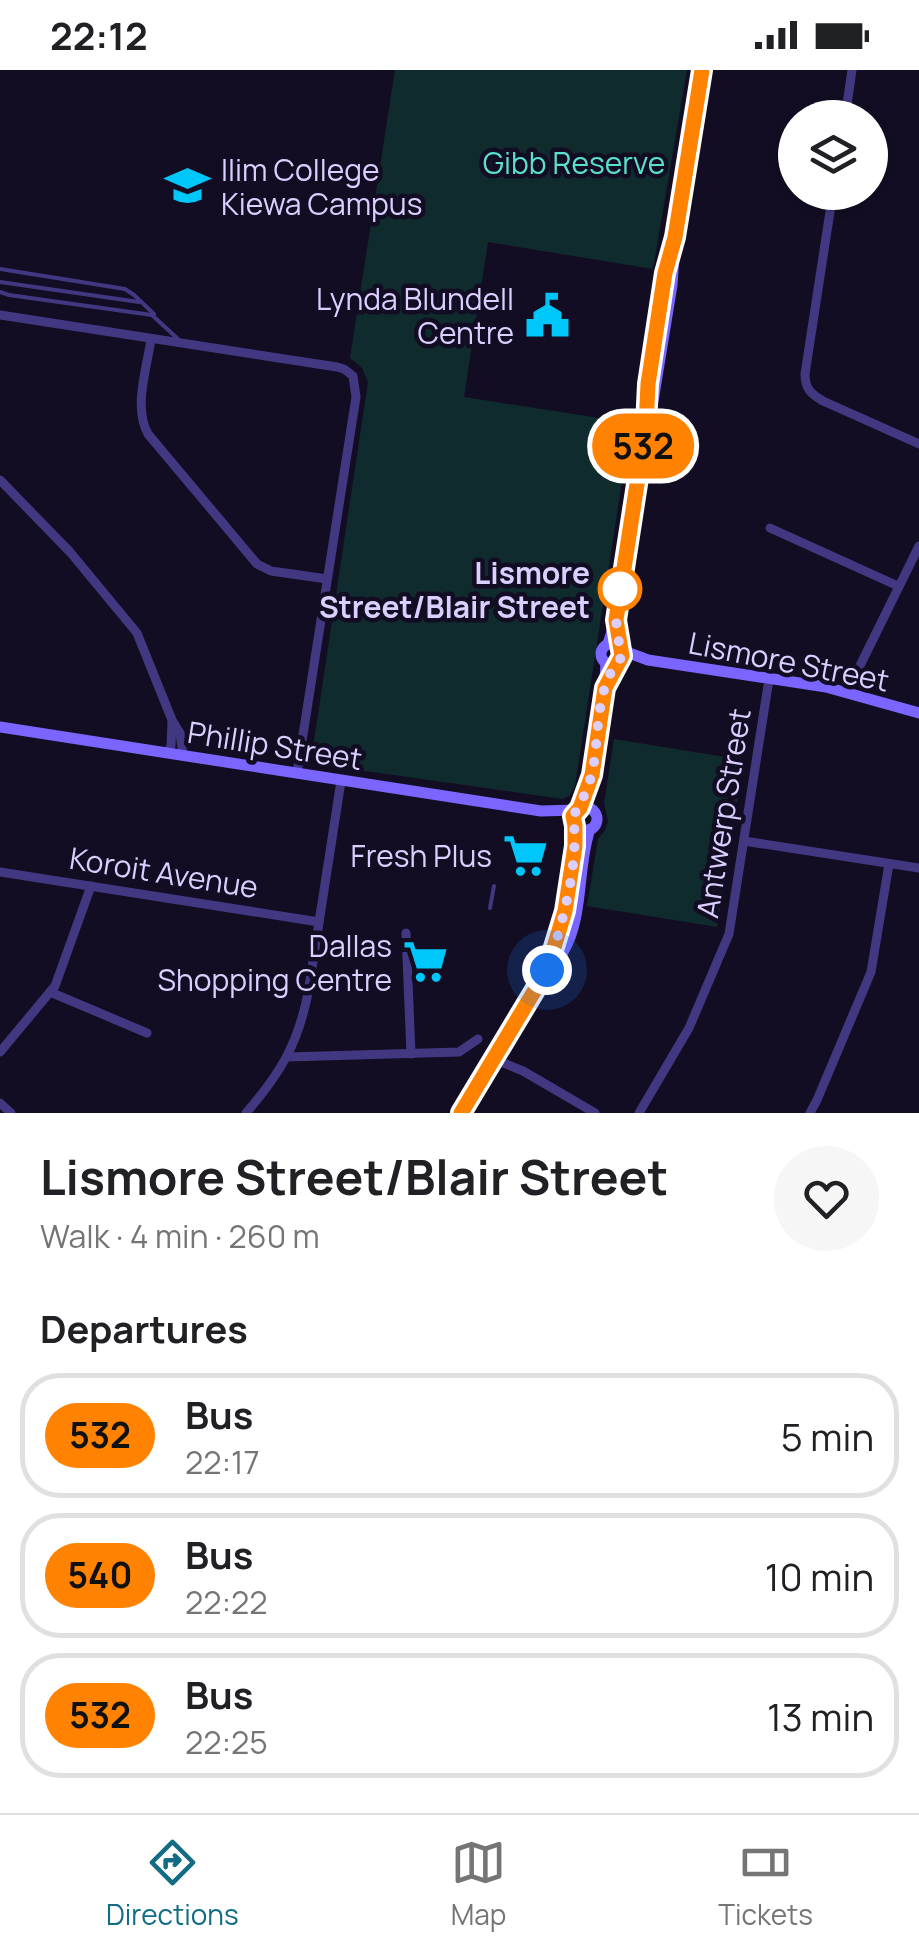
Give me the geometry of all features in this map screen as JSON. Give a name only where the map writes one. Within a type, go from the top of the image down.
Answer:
[{"type":"street","points":[[547,970],[563,921],[580,815],[592,775],[605,688],[615,655],[616,620],[646,426],[665,334],[675,237],[702,70]]},
{"type":"street","points":[[848,100],[852,70]]},
{"type":"street","points":[[809,393],[804,374],[830,210]]},
{"type":"street","points":[[0,315],[337,367],[353,376],[356,397],[297,774]]},
{"type":"street","points":[[151,339],[141,407],[148,434],[250,559],[271,570],[327,579]]},
{"type":"street","points":[[800,402],[809,393]]},
{"type":"street","points":[[809,393],[919,444]]},
{"type":"street","points":[[0,480],[70,552],[138,634],[183,741],[183,756]]},
{"type":"street","points":[[770,528],[898,586]]},
{"type":"street","points":[[847,692],[919,546]]},
{"type":"street","name":"Lismore Street","points":[[615,655],[847,692],[919,713]]},
{"type":"street","name":"Antwerp Street","points":[[639,1113],[689,1028],[729,934],[769,679]]},
{"type":"street","points":[[167,753],[172,720]]},
{"type":"street","name":"Phillip Street","points":[[0,727],[580,815],[582,830],[590,829]]},
{"type":"street","points":[[246,1113],[288,1057],[306,1008],[341,781]]},
{"type":"street","points":[[462,1113],[547,970],[562,954],[570,935],[583,853],[596,820],[580,815]]},
{"type":"street","points":[[744,841],[919,868]]},
{"type":"street","points":[[810,1113],[871,972],[888,864]]},
{"type":"street","name":"Koroit Avenue","points":[[0,872],[320,922]]},
{"type":"street","points":[[0,1052],[50,992],[65,964],[91,886]]},
{"type":"street","points":[[406,933],[411,1054]]},
{"type":"street","points":[[50,992],[147,1033]]},
{"type":"street","points":[[288,1057],[459,1052],[478,1039]]},
{"type":"street","points":[[497,1054],[595,1113]]},
{"type":"street","points":[[0,1103],[11,1113]]},
{"type":"lane","points":[[0,270],[124,289],[182,344]]},
{"type":"lane","points":[[0,282],[143,303]]},
{"type":"lane","points":[[0,292],[158,318]]},
{"type":"lane","points":[[490,908],[494,886]]},
{"type":"green space","name":"Gibb Reserve","points":[[395,70],[687,70],[653,269],[488,242],[464,397],[631,423],[575,786],[563,799],[323,765],[312,754],[368,382],[362,368],[350,358]]},
{"type":"green space","points":[[614,739],[744,760],[717,927],[587,906],[598,839],[608,822],[604,803]]},
{"type":"bus line","name":"532","points":[[461,1113],[547,970],[563,921],[575,846],[573,816],[592,775],[605,688],[622,656],[616,620],[646,426],[648,384],[702,70]]},
{"type":"place","name":"Ilim College Kiewa Campus","points":[[188,186]]},
{"type":"place","name":"Lynda Blundell Centre","points":[[547,315]]},
{"type":"place","name":"Lismore Street/Blair Street","points":[[620,589]]},
{"type":"place","name":"Fresh Plus","points":[[525,855]]},
{"type":"place","name":"Dallas Shopping Centre","points":[[425,962]]},
{"type":"route","points":[[547,970],[565,911],[575,846],[573,816],[592,775],[605,688],[622,653],[616,620],[622,581],[620,589]]}]
